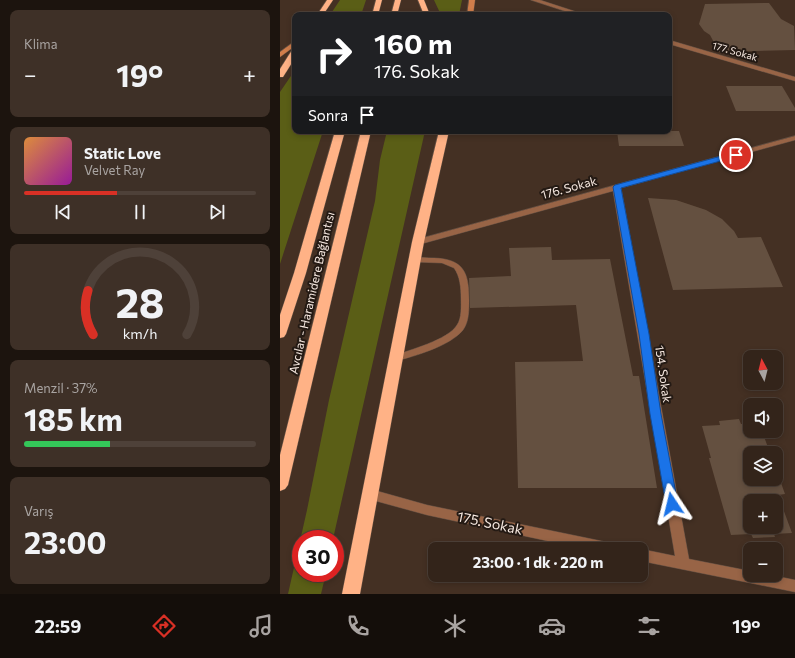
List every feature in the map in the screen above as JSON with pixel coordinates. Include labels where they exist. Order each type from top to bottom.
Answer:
[{"type":"highway","points":[[322,12],[330,0]]},
{"type":"highway","points":[[375,12],[379,0]]},
{"type":"highway","points":[[395,12],[398,0]]},
{"type":"highway","points":[[421,0],[426,12]]},
{"type":"highway","points":[[280,75],[292,57]]},
{"type":"highway","name":"Avcılar - Haramidere Bağlantısı","points":[[280,334],[300,273],[339,134]]},
{"type":"highway","name":"Avcılar - Haramidere Bağlantısı","points":[[280,486],[365,134]]},
{"type":"highway","points":[[351,594],[418,242],[443,134]]},
{"type":"main road","points":[[470,12],[472,0]]},
{"type":"main road","points":[[280,55],[292,45]]},
{"type":"street","points":[[534,0],[573,12]]},
{"type":"street","name":"177. Sokak","points":[[672,43],[795,79]]},
{"type":"street","name":"176. Sokak","points":[[418,242],[795,138]]},
{"type":"street","name":"154. Sokak","points":[[617,187],[644,334],[655,414],[682,564]]},
{"type":"street","name":"175. Sokak","points":[[370,494],[427,510],[578,542]]},
{"type":"street","points":[[648,557],[795,586]]},
{"type":"lane","points":[[396,358],[444,340],[460,328],[465,319],[463,274],[458,267],[449,262],[415,260]]},
{"type":"shaded area","points":[[340,0],[366,0],[362,12],[332,12]]},
{"type":"shaded area","points":[[434,0],[462,0],[460,12],[440,12]]},
{"type":"shaded area","points":[[292,74],[292,134],[322,134],[280,264],[280,92]]},
{"type":"shaded area","points":[[386,134],[424,134],[335,530],[302,530],[329,400],[375,201],[380,160]]},
{"type":"shaded area","points":[[292,576],[292,582],[324,582],[321,594],[288,594]]},
{"type":"building","points":[[769,3],[781,19],[794,26],[795,50],[719,52],[710,35],[704,31],[699,24],[705,4]]},
{"type":"building","points":[[726,86],[782,86],[795,108],[795,111],[736,111]]},
{"type":"building","points":[[672,131],[679,131],[684,146],[619,146],[617,134],[672,134]]},
{"type":"building","points":[[648,198],[676,200],[706,210],[722,219],[734,231],[738,238],[761,237],[783,287],[673,290]]},
{"type":"building","points":[[551,247],[552,260],[610,259],[633,376],[639,376],[657,488],[518,488],[515,362],[583,361],[576,305],[470,308],[469,278],[511,276],[509,248]]},
{"type":"building","points":[[739,419],[741,424],[743,424],[743,438],[765,438],[767,446],[743,446],[743,486],[782,486],[785,494],[743,494],[743,534],[751,534],[731,535],[709,458],[711,458],[702,426],[720,425],[719,421]]},
{"type":"building","points":[[783,509],[792,533],[783,534]]},
{"type":"building","points":[[751,534],[774,534],[775,537],[753,538]]},
{"type":"route","points":[[672,504],[655,414],[644,334],[617,187],[736,155]]}]
